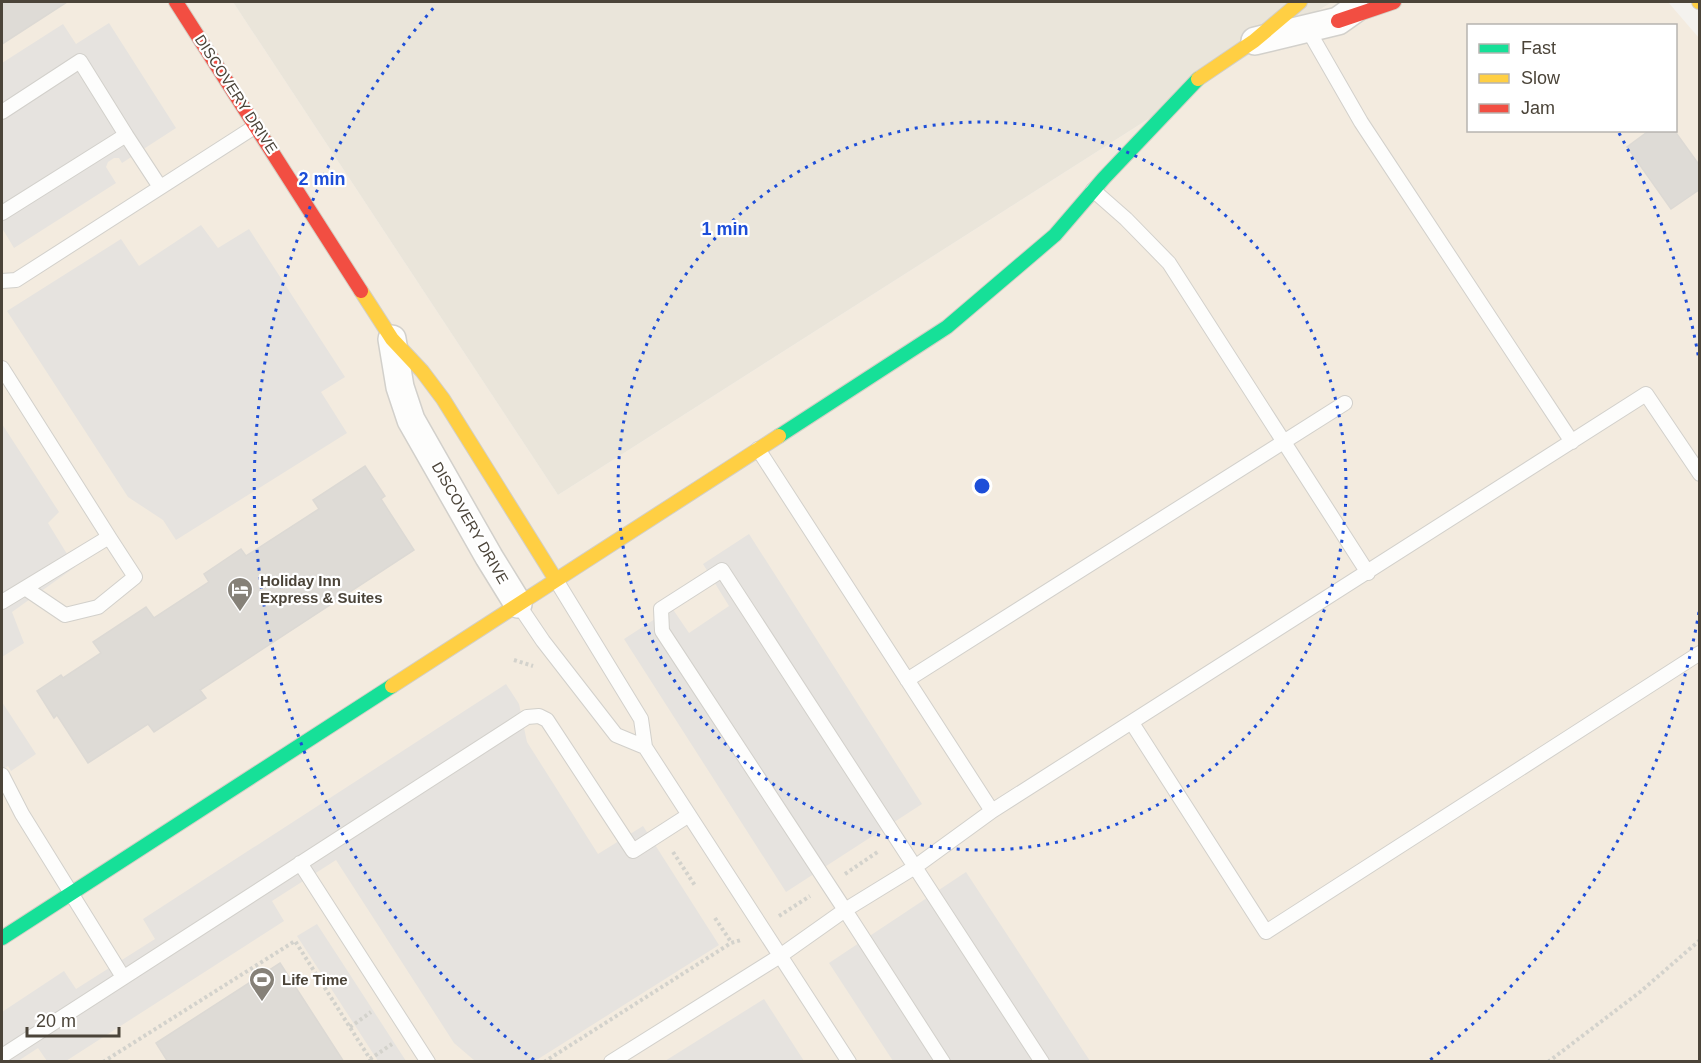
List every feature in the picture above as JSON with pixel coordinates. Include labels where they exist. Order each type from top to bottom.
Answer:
[{"type":"street","name":"DISCOVERY DRIVE","points":[[176,2],[392,339],[422,370],[443,399],[556,579]]},
{"type":"street","points":[[2,938],[947,327],[1055,235],[1093,190],[1202,75],[1254,41],[1300,2]]},
{"type":"street","points":[[1338,21],[1367,2]]},
{"type":"street","points":[[1254,41],[1338,21],[1394,2]]},
{"type":"street","name":"DISCOVERY DRIVE","points":[[392,339],[400,387],[411,420],[518,604]]},
{"type":"lane","points":[[1307,28],[1361,122],[1572,442]]},
{"type":"lane","points":[[2,112],[80,61],[160,188]]},
{"type":"lane","points":[[2,281],[16,280],[256,126]]},
{"type":"lane","points":[[2,213],[126,135]]},
{"type":"lane","points":[[1093,190],[1126,219],[1169,263],[1368,573]]},
{"type":"lane","points":[[2,368],[135,577],[98,607],[65,615],[25,588]]},
{"type":"lane","points":[[611,1062],[780,956],[845,910],[915,867],[992,812],[1646,394],[1700,474]]},
{"type":"lane","points":[[907,680],[1345,403]]},
{"type":"lane","points":[[758,448],[992,812]]},
{"type":"lane","points":[[2,602],[109,537]]},
{"type":"lane","points":[[943,1062],[662,631],[661,609],[722,570],[1042,1062]]},
{"type":"lane","points":[[556,579],[641,719],[645,747],[849,1062]]},
{"type":"lane","points":[[518,604],[543,641],[616,735],[645,747]]},
{"type":"lane","points":[[1132,723],[1266,932],[1700,653]]},
{"type":"lane","points":[[2,1056],[526,717],[539,716],[547,720],[633,851],[689,815]]},
{"type":"lane","points":[[2,775],[22,814],[123,977]]},
{"type":"lane","points":[[300,863],[428,1062]]},
{"type":"path","points":[[672,849],[696,887]]},
{"type":"path","points":[[842,875],[882,849]]},
{"type":"path","points":[[778,916],[813,894]]},
{"type":"path","points":[[715,918],[731,942]]},
{"type":"path","points":[[544,1062],[731,942],[741,940]]},
{"type":"path","points":[[1548,1062],[1640,992],[1700,940]]},
{"type":"path","points":[[103,1062],[295,941],[372,1062]]},
{"type":"shaded area","points":[[2,2],[233,2],[558,495],[1332,2],[1668,2],[1699,38],[1699,1061],[2,1062]]},
{"type":"shaded area","points":[[233,2],[1332,2],[558,495]]},
{"type":"shaded area","points":[[109,23],[176,128],[122,163],[119,158],[108,162],[106,167],[116,183],[14,248],[2,228],[2,63],[63,24],[76,44]]},
{"type":"shaded area","points":[[201,225],[218,248],[249,229],[345,377],[321,392],[347,433],[176,540],[163,520],[128,497],[7,311],[121,239],[139,266]]},
{"type":"shaded area","points":[[2,424],[59,512],[48,523],[75,567],[12,612],[24,643],[2,657]]},
{"type":"shaded area","points":[[749,534],[922,804],[786,892],[624,639],[672,608],[689,633],[729,606],[703,564]]},
{"type":"shaded area","points":[[506,684],[519,704],[527,742],[598,854],[643,826],[719,945],[535,1061],[475,1061],[454,1043],[336,860],[272,901],[284,921],[66,1061],[47,1061],[38,1048],[18,1061],[2,1062],[2,1012],[64,971],[76,989],[155,939],[143,919]]},
{"type":"shaded area","points":[[2,702],[36,754],[11,771],[8,766],[2,770]]},
{"type":"shaded area","points":[[966,872],[1090,1061],[893,1061],[829,963]]},
{"type":"shaded area","points":[[317,924],[406,1061],[378,1061],[297,936]]},
{"type":"shaded area","points":[[764,999],[804,1061],[665,1061]]},
{"type":"building","points":[[2,2],[67,2],[2,44]]},
{"type":"building","points":[[1647,132],[1675,132],[1700,166],[1700,189],[1671,209],[1627,147]]},
{"type":"building","name":"Holiday Inn Express & Suites","points":[[365,466],[385,496],[381,499],[414,550],[200,690],[206,698],[154,732],[148,724],[88,763],[57,715],[54,718],[37,691],[61,675],[63,678],[101,653],[93,642],[146,607],[154,618],[209,582],[204,574],[241,549],[246,556],[319,509],[313,500]]},
{"type":"building","name":"Life Time","points":[[280,963],[344,1062],[168,1062],[156,1043]]},
{"type":"traffic: fast","points":[[779,436],[947,327],[1055,235],[1104,178],[1198,79]]},
{"type":"traffic: fast","points":[[2,938],[392,686]]},
{"type":"traffic: slow","points":[[1198,79],[1254,41],[1300,2]]},
{"type":"traffic: slow","points":[[361,291],[392,339],[422,371],[443,399],[556,580]]},
{"type":"traffic: slow","points":[[392,686],[779,436]]},
{"type":"traffic: jam","points":[[176,2],[361,291]]},
{"type":"traffic: jam","points":[[1338,21],[1394,2]]},
{"type":"place","name":"Holiday Inn Express & Suites","points":[[240,613]]},
{"type":"place","name":"Life Time","points":[[262,1003]]}]
